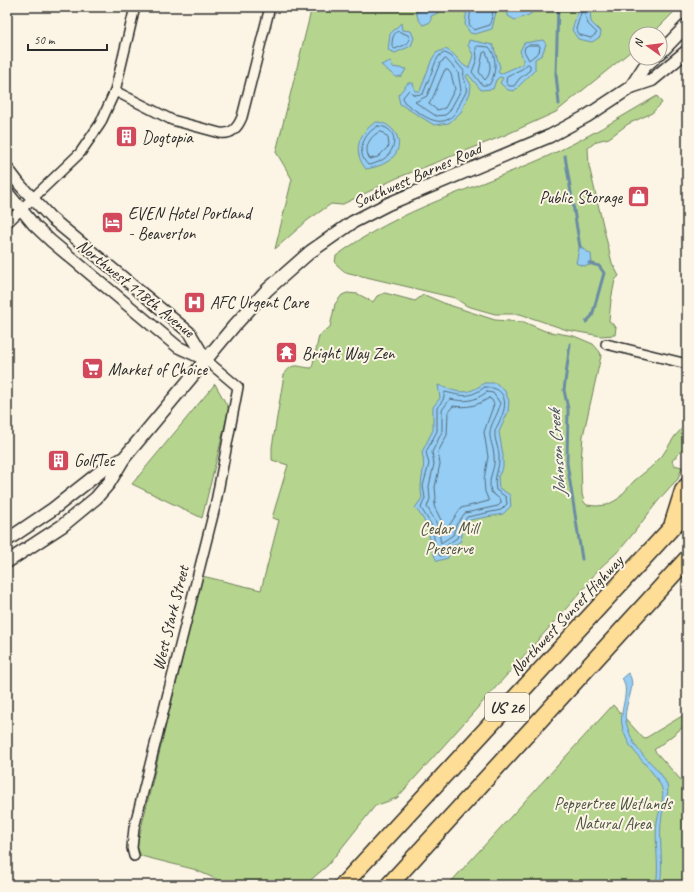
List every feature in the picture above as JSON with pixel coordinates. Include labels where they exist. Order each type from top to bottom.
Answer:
[{"type":"highway","points":[[671,529],[683,490],[687,486]]},
{"type":"highway","name":"Northwest Sunset Highway","points":[[343,885],[687,511]]},
{"type":"highway","name":"US 26","points":[[389,885],[687,559]]},
{"type":"main road","points":[[668,45],[687,25]]},
{"type":"main road","name":"Southwest Barnes Road","points":[[124,458],[234,326],[267,290],[304,257],[338,232],[388,204],[550,136],[587,116],[630,87],[652,80],[687,51]]},
{"type":"main road","name":"Southwest Barnes Road","points":[[630,87],[645,66]]},
{"type":"main road","points":[[7,540],[53,509],[104,470],[124,458]]},
{"type":"main road","points":[[7,562],[62,526],[96,498],[109,483],[124,458]]},
{"type":"street","points":[[7,224],[66,168],[88,142],[104,118],[115,91],[135,7]]},
{"type":"street","points":[[115,91],[180,123],[225,134],[233,131],[242,117],[270,7]]},
{"type":"street","name":"Northwest 118th Avenue","points":[[7,168],[32,199],[65,230],[190,333],[206,360]]},
{"type":"street","name":"Northwest 118th Avenue","points":[[7,192],[21,210],[51,241],[178,347],[206,360]]},
{"type":"street","points":[[606,344],[687,364]]},
{"type":"street","name":"West Stark Street","points":[[134,856],[132,848],[134,828],[215,507],[238,387],[206,360]]},
{"type":"green space","points":[[312,7],[679,7],[660,26],[628,26],[628,54],[556,112],[503,136],[397,178],[341,205],[331,204],[308,220],[275,249],[292,179],[276,152]]},
{"type":"green space","points":[[657,96],[662,103],[652,113],[628,124],[609,138],[597,141],[588,148],[589,166],[612,263],[619,276],[615,280],[609,321],[616,327],[615,335],[601,336],[567,330],[520,314],[495,314],[467,306],[455,298],[345,272],[335,263],[336,256],[386,225],[438,200],[546,157],[589,135]]},
{"type":"green space","name":"Cedar Mill Preserve","points":[[347,293],[358,294],[373,302],[377,296],[385,293],[415,301],[423,295],[495,320],[524,322],[545,331],[574,336],[593,344],[600,352],[601,356],[583,436],[581,461],[582,494],[584,502],[587,505],[607,505],[618,499],[634,481],[662,456],[675,436],[687,423],[687,444],[672,461],[674,465],[682,467],[678,479],[663,495],[619,551],[595,573],[588,584],[397,798],[375,806],[328,865],[305,885],[230,885],[193,869],[141,856],[136,844],[140,833],[202,576],[261,590],[279,520],[272,518],[288,465],[272,460],[272,447],[284,375],[287,370],[293,366],[312,368],[319,336],[330,327],[335,304],[342,295]]},
{"type":"green space","points":[[215,384],[229,409],[202,518],[132,484]]},
{"type":"green space","name":"Peppertree Wetlands Natural Area","points":[[613,705],[644,739],[687,713],[687,724],[654,750],[680,779],[687,781],[687,885],[448,885]]},
{"type":"water","points":[[434,7],[438,10],[438,13],[431,16],[431,22],[423,25],[416,13],[416,8]]},
{"type":"water","points":[[467,7],[497,7],[492,29],[475,34],[470,33],[465,25]]},
{"type":"water","points":[[507,7],[540,7],[529,15],[515,20],[508,16]]},
{"type":"water","points":[[582,7],[590,10],[591,22],[601,32],[600,37],[592,42],[578,39],[572,30],[578,10]]},
{"type":"water","points":[[401,23],[402,30],[411,31],[414,38],[411,46],[395,53],[388,50],[390,34]]},
{"type":"water","points":[[469,40],[493,45],[500,67],[498,72],[500,74],[523,64],[520,51],[524,43],[543,40],[546,44],[542,55],[535,59],[535,70],[514,91],[508,90],[500,83],[503,78],[500,77],[496,80],[493,89],[481,90],[468,74],[466,76],[471,85],[470,93],[461,112],[449,123],[434,125],[400,104],[398,95],[408,83],[413,83],[415,91],[420,91],[432,59],[436,53],[445,49],[453,53],[463,65],[469,68],[473,55],[468,45]]},
{"type":"water","points":[[391,61],[392,67],[406,69],[402,76],[396,77],[381,65]]},
{"type":"water","points":[[376,122],[387,125],[396,133],[398,139],[397,150],[394,156],[385,163],[366,169],[359,156],[359,143],[365,132]]},
{"type":"water","points":[[580,244],[583,249],[591,254],[592,264],[588,266],[576,263]]},
{"type":"water","points":[[484,383],[496,383],[505,391],[509,401],[508,412],[499,432],[503,455],[503,467],[498,477],[499,488],[510,495],[511,506],[503,514],[470,520],[463,530],[461,541],[451,547],[448,558],[437,561],[425,522],[415,508],[422,498],[421,485],[424,465],[422,452],[433,430],[433,407],[440,398],[438,385],[451,390],[467,392]]},
{"type":"water","points":[[628,673],[632,684],[625,716],[629,731],[635,745],[661,774],[668,789],[661,824],[660,885],[656,885],[656,829],[663,795],[661,786],[656,778],[629,743],[622,725],[625,689],[622,678]]},
{"type":"waterway","name":"Johnson Creek","points":[[558,7],[556,74],[559,104]]},
{"type":"waterway","name":"Johnson Creek","points":[[565,156],[580,247]]},
{"type":"waterway","name":"Johnson Creek","points":[[586,322],[592,316],[604,273],[599,266],[589,263]]},
{"type":"waterway","name":"Johnson Creek","points":[[570,344],[564,390],[568,409],[567,463],[582,559]]},
{"type":"place","name":"Dogtopia","points":[[126,137]]},
{"type":"place","name":"Public Storage","points":[[638,197]]},
{"type":"place","name":"EVEN Hotel Portland - Beaverton","points":[[112,223]]},
{"type":"place","name":"AFC Urgent Care","points":[[194,302]]},
{"type":"place","name":"Bright Way Zen","points":[[287,353]]},
{"type":"place","name":"Market of Choice","points":[[93,369]]},
{"type":"place","name":"GolfTec","points":[[59,460]]}]
